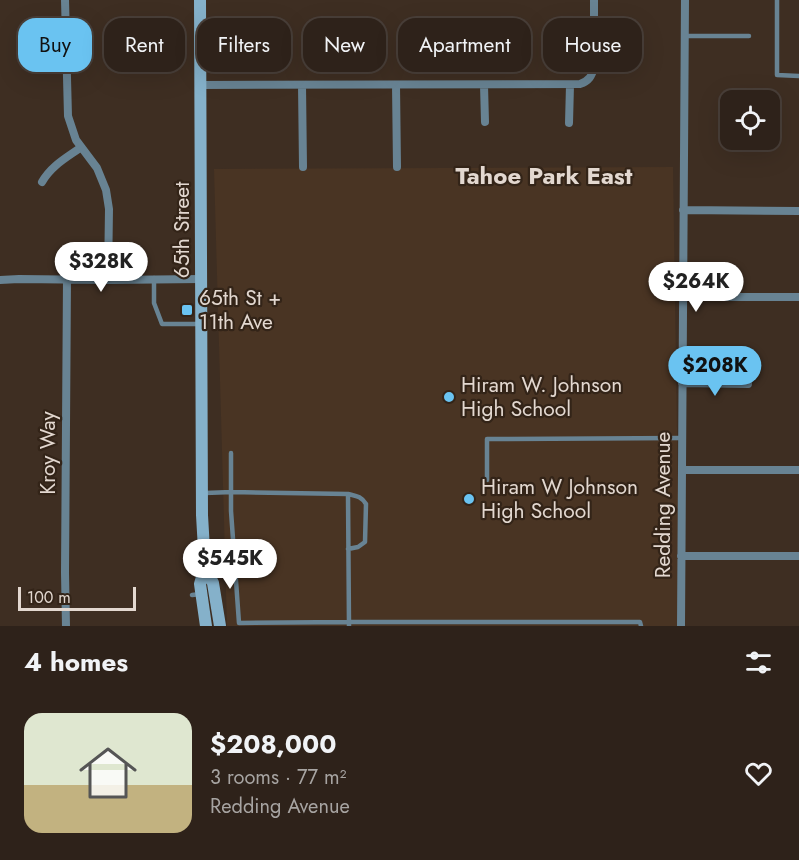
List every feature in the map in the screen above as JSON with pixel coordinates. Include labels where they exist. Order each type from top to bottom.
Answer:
[{"type":"main road","name":"65th Street","points":[[200,0],[204,567],[197,594],[206,626]]},
{"type":"main road","name":"65th Street","points":[[204,567],[213,583],[220,626]]},
{"type":"street","points":[[65,0],[68,116],[80,148],[97,168],[106,190],[109,209],[108,280]]},
{"type":"street","points":[[201,85],[570,85],[585,83],[593,74],[594,0]]},
{"type":"street","name":"Redding Avenue","points":[[681,626],[685,0]]},
{"type":"street","points":[[302,85],[303,167]]},
{"type":"street","points":[[396,85],[397,167]]},
{"type":"street","points":[[484,85],[485,122]]},
{"type":"street","points":[[569,123],[570,85]]},
{"type":"street","points":[[42,182],[50,170],[80,148]]},
{"type":"street","points":[[683,210],[799,210]]},
{"type":"street","name":"Kroy Way","points":[[66,626],[67,279]]},
{"type":"street","points":[[0,280],[201,279]]},
{"type":"street","points":[[683,297],[799,297]]},
{"type":"street","points":[[682,383],[748,384]]},
{"type":"street","points":[[682,470],[799,470]]},
{"type":"street","points":[[681,556],[799,556]]},
{"type":"lane","points":[[777,0],[777,75],[799,76]]},
{"type":"lane","points":[[685,36],[749,36]]},
{"type":"lane","points":[[153,278],[153,303],[162,324],[202,324]]},
{"type":"lane","points":[[487,480],[487,439],[682,438]]},
{"type":"lane","points":[[231,453],[231,511],[239,623],[640,622],[641,626]]},
{"type":"lane","points":[[204,493],[348,494],[358,496],[366,504],[365,542],[358,547],[348,549]]},
{"type":"lane","points":[[348,494],[349,624]]},
{"type":"shaded area","name":"Hiram W. Johnson High School","points":[[673,167],[680,626],[227,626],[214,169]]},
{"type":"place","name":"65th St + 11th Ave","points":[[187,310]]},
{"type":"place","name":"Hiram W. Johnson High School","points":[[449,397]]},
{"type":"place","name":"Hiram W Johnson High School","points":[[469,499]]},
{"type":"district","name":"Tahoe Park East","points":[[544,175]]}]
